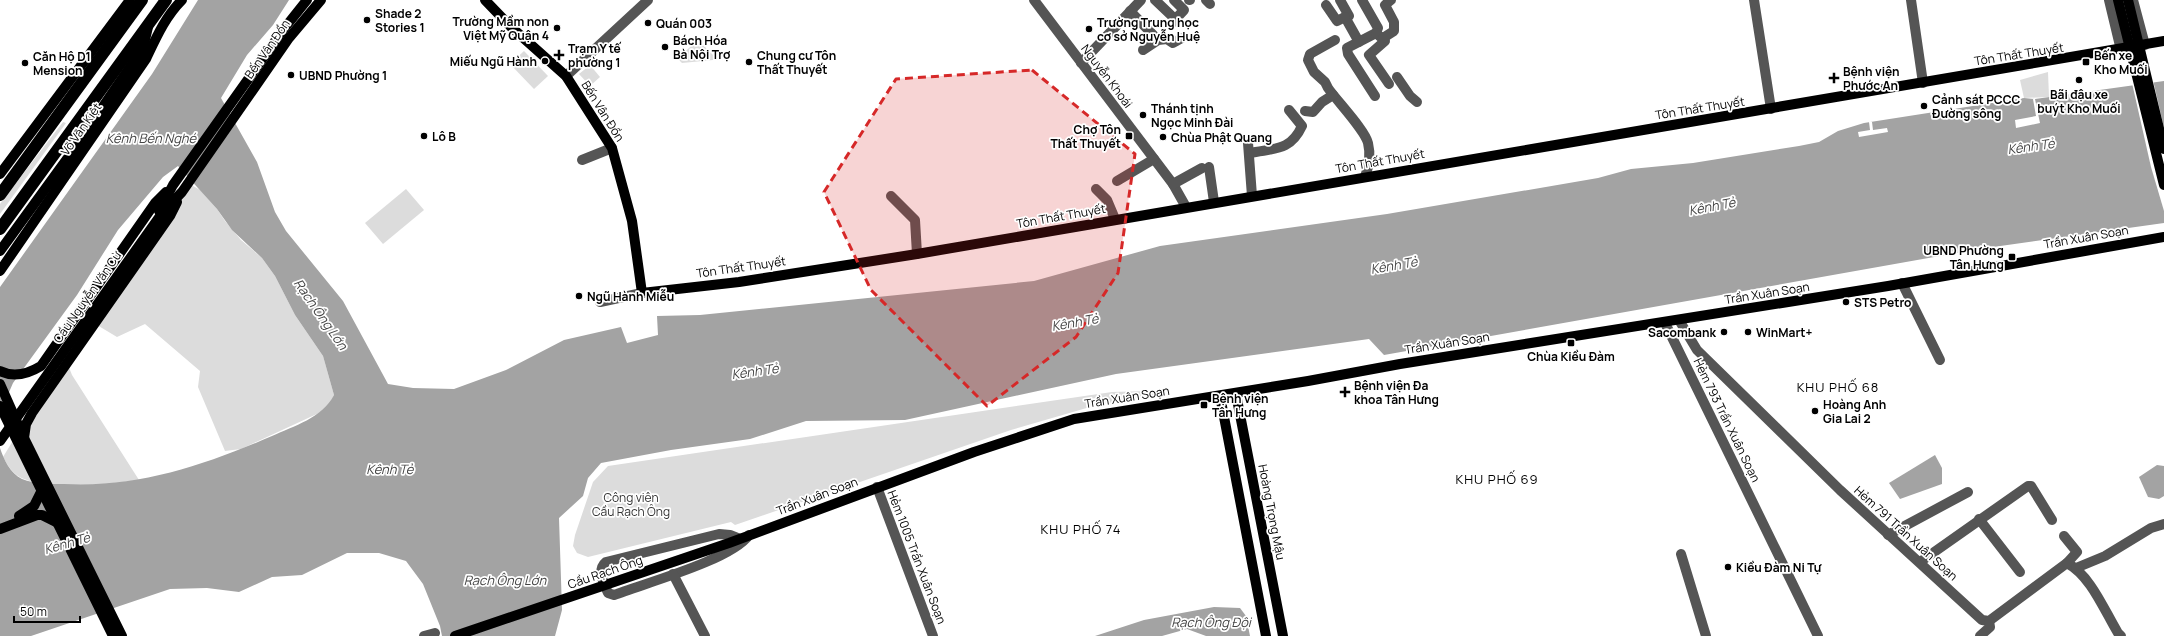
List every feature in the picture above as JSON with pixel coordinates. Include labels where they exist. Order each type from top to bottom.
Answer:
[{"type":"highway","points":[[0,195],[142,0]]},
{"type":"highway","name":"Võ Văn Kiệt","points":[[0,229],[166,0]]},
{"type":"main road","points":[[0,174],[130,0]]},
{"type":"main road","name":"Võ Văn Kiệt","points":[[0,271],[146,59],[163,26],[174,8],[182,0]]},
{"type":"main road","name":"Bến Vân Đồn","points":[[182,192],[251,95],[307,0]]},
{"type":"main road","name":"Bến Vân Đồn","points":[[173,185],[242,89],[286,34],[321,0]]},
{"type":"main road","name":"Bến Vân Đồn","points":[[485,0],[510,26],[566,76],[612,148],[632,221],[642,293]]},
{"type":"main road","points":[[2118,0],[2164,185]]},
{"type":"main road","points":[[2128,0],[2164,149]]},
{"type":"main road","points":[[143,48],[149,25]]},
{"type":"main road","points":[[0,251],[143,48],[163,26]]},
{"type":"main road","name":"Tôn Thất Thuyết","points":[[642,293],[715,285],[917,254],[1214,202],[1924,84],[2164,42]]},
{"type":"main road","points":[[0,371],[11,375],[25,374],[41,366],[155,203],[173,185]]},
{"type":"main road","name":"Cầu Nguyễn Văn Cừ","points":[[2,434],[160,209],[173,185]]},
{"type":"main road","points":[[24,438],[26,424],[32,413],[170,216],[182,192]]},
{"type":"main road","name":"Cầu Nguyễn Văn Cừ","points":[[2,434],[163,212],[182,192]]},
{"type":"main road","name":"Trần Xuân Soạn","points":[[744,537],[1016,436],[1074,419],[1236,394],[1400,364],[1665,323],[2164,237]]},
{"type":"main road","points":[[0,384],[24,438],[122,636]]},
{"type":"main road","name":"Hoàng Trọng Mậu","points":[[1236,394],[1283,636]]},
{"type":"main road","points":[[1220,396],[1266,636]]},
{"type":"main road","points":[[0,406],[113,636]]},
{"type":"main road","points":[[0,524],[30,510],[37,501],[41,492]]},
{"type":"main road","points":[[0,529],[36,515],[42,515],[56,522]]},
{"type":"main road","name":"Cầu Rạch Ông","points":[[455,636],[744,537]]},
{"type":"main road","points":[[1254,574],[1270,571]]},
{"type":"street","points":[[566,76],[648,0]]},
{"type":"street","name":"Nguyễn Khoái","points":[[1034,0],[1173,184],[1186,207]]},
{"type":"street","points":[[1081,63],[1141,0]]},
{"type":"street","points":[[1155,0],[1172,22],[1184,10],[1174,0]]},
{"type":"street","points":[[1326,5],[1337,21],[1349,16],[1340,0]]},
{"type":"street","points":[[1362,0],[1378,28],[1379,35],[1385,40],[1370,55],[1389,84]]},
{"type":"street","points":[[1375,96],[1348,54],[1347,48],[1379,35],[1394,31],[1394,22],[1385,4],[1391,0]]},
{"type":"street","points":[[1754,0],[1771,109]]},
{"type":"street","points":[[1911,0],[1924,84]]},
{"type":"street","points":[[2109,0],[2121,50]]},
{"type":"street","points":[[2134,0],[2145,45]]},
{"type":"street","points":[[1130,11],[1158,40]]},
{"type":"street","points":[[1345,17],[1360,42]]},
{"type":"street","points":[[1143,50],[1158,40],[1167,39],[1173,43],[1182,38]]},
{"type":"street","points":[[1335,40],[1310,54],[1308,60],[1314,72],[1325,82],[1333,95],[1364,134],[1368,143],[1369,164],[1365,177]]},
{"type":"street","points":[[1397,77],[1410,96],[1417,102]]},
{"type":"street","points":[[1306,111],[1312,112],[1322,102],[1333,95]]},
{"type":"street","points":[[1252,196],[1249,148],[1276,150],[1295,139],[1302,126],[1289,110]]},
{"type":"street","points":[[582,160],[612,148]]},
{"type":"street","points":[[1117,181],[1154,159]]},
{"type":"street","points":[[1173,184],[1206,167],[1214,202]]},
{"type":"street","points":[[1096,189],[1107,200],[1115,219]]},
{"type":"street","points":[[891,196],[915,220],[917,254]]},
{"type":"street","points":[[1902,283],[1940,360]]},
{"type":"street","name":"Tôn Thất Thuyết","points":[[600,302],[642,293]]},
{"type":"street","name":"Hẻm 791 Trần Xuân Soạn","points":[[1680,320],[1697,350],[1888,535],[1920,562],[1982,620],[1989,621]]},
{"type":"street","name":"Hẻm 793 Trần Xuân Soạn","points":[[1665,323],[1764,529],[1818,636]]},
{"type":"street","points":[[1920,562],[1979,519],[2029,486],[2032,486],[2052,520]]},
{"type":"street","name":"Hẻm 1005 Trần Xuân Soạn","points":[[876,487],[933,636]]},
{"type":"street","points":[[1888,535],[1968,492]]},
{"type":"street","points":[[1979,519],[2020,572]]},
{"type":"street","points":[[1980,636],[1990,627],[1989,621],[2071,565],[2105,556],[2151,528],[2164,524]]},
{"type":"street","name":"Trần Xuân Soạn","points":[[719,534],[744,537],[741,544],[730,551],[673,574],[610,594],[608,593],[601,574],[601,569],[606,562],[719,534]]},
{"type":"street","points":[[2064,536],[2076,552],[2071,565]]},
{"type":"street","points":[[1681,554],[1706,636]]},
{"type":"street","points":[[2071,565],[2088,583],[2121,636]]},
{"type":"street","points":[[673,574],[705,636]]},
{"type":"street","points":[[424,636],[435,633]]},
{"type":"highlighted area","points":[[1032,70],[1135,154],[1118,273],[1076,337],[987,406],[871,290],[824,192],[896,79]]},
{"type":"green space","points":[[698,40],[714,56],[713,60],[682,63],[679,60],[680,56]]},
{"type":"green space","points":[[524,51],[548,76],[534,89],[510,64]]},
{"type":"green space","points":[[590,65],[600,77],[590,86],[579,74]]},
{"type":"green space","points":[[2048,72],[2049,97],[2024,98],[2020,80]]},
{"type":"green space","points":[[63,122],[66,123],[0,214],[0,204]]},
{"type":"green space","points":[[188,183],[200,190],[241,240],[262,258],[275,276],[295,315],[323,356],[334,395],[329,406],[319,413],[241,449],[225,451],[198,387],[200,371],[145,324],[117,337],[97,325]]},
{"type":"green space","points":[[406,189],[424,210],[383,244],[365,223]]},
{"type":"green space","points":[[66,360],[72,375],[139,480],[81,486],[50,485],[36,483],[20,478],[7,464],[3,457],[33,408]]},
{"type":"green space","name":"Công viên Cầu Rạch Ông","points":[[1156,391],[1158,394],[1090,407],[1011,430],[735,525],[731,522],[588,557],[577,553],[573,546],[575,535],[593,482],[608,466],[1112,392]]},
{"type":"water","name":"Kênh Tẻ","points":[[198,0],[289,0],[273,25],[247,55],[221,98],[257,162],[275,212],[286,231],[343,301],[388,384],[413,388],[454,389],[506,370],[564,340],[621,327],[627,343],[658,335],[657,316],[700,315],[1034,281],[1160,246],[1387,214],[1598,178],[1631,169],[1693,163],[1799,146],[1819,142],[1838,131],[1864,123],[2024,98],[2035,99],[2164,81],[2164,223],[1979,249],[1384,355],[1369,339],[1116,374],[905,420],[806,421],[750,439],[671,450],[601,463],[588,478],[583,496],[559,518],[562,610],[555,636],[442,636],[440,626],[423,584],[406,561],[379,553],[347,553],[302,575],[272,577],[239,592],[207,588],[170,589],[31,636],[0,636],[0,448],[11,470],[22,479],[32,482],[48,484],[91,484],[145,478],[196,465],[247,447],[289,429],[322,410],[334,395],[323,356],[295,315],[275,276],[262,258],[232,230],[217,209],[178,166],[163,177],[118,230],[77,295],[13,383],[0,413],[0,287],[152,74]]},
{"type":"water","points":[[1935,455],[1942,468],[1942,484],[1900,499],[1889,483]]},
{"type":"water","points":[[2157,465],[2164,466],[2164,496],[2159,499],[2148,497],[2139,477]]},
{"type":"water","name":"Rạch Ông Đội","points":[[1214,607],[1240,608],[1246,616],[1250,636],[1206,636],[1187,629],[1162,636],[1095,636],[1144,620]]},
{"type":"pier","points":[[2153,80],[2164,128],[2164,211],[2151,167],[2132,83]]},
{"type":"pier","points":[[2033,99],[2035,99],[2040,123],[2016,128],[2015,120],[2036,116]]},
{"type":"pier","points":[[1869,122],[1872,122],[1873,130],[1887,128],[1888,132],[1859,137],[1858,132],[1870,130]]},
{"type":"place","name":"Shade 2 Stories 1","points":[[367,20]]},
{"type":"place","name":"Quán 003","points":[[648,23]]},
{"type":"place","name":"Trường Mầm non Việt Mỹ Quận 4","points":[[557,28]]},
{"type":"place","name":"Trường Trung học cơ sở Nguyễn Huệ","points":[[1089,29]]},
{"type":"place","name":"Bách Hóa Bà Nội Trợ","points":[[665,47]]},
{"type":"place","name":"Trạm Y tế phường 1","points":[[559,55]]},
{"type":"place","name":"Miếu Ngũ Hành","points":[[545,61]]},
{"type":"place","name":"Chung cư Tôn Thất Thuyết","points":[[749,62]]},
{"type":"place","name":"Bến xe Kho Muối","points":[[2086,62]]},
{"type":"place","name":"Căn Hộ D1 Mension","points":[[25,63]]},
{"type":"place","name":"UBND Phường 1","points":[[291,75]]},
{"type":"place","name":"Bệnh viện Phước An","points":[[1834,78]]},
{"type":"place","name":"Bãi đậu xe buýt Kho Muối","points":[[2079,80]]},
{"type":"place","name":"Cảnh sát PCCC Đường sông","points":[[1924,106]]},
{"type":"place","name":"Thánh tịnh Ngọc Minh Đài","points":[[1143,115]]},
{"type":"place","name":"Lô B","points":[[424,136]]},
{"type":"place","name":"Chợ Tôn Thất Thuyết","points":[[1129,136]]},
{"type":"place","name":"Chùa Phật Quang","points":[[1163,137]]},
{"type":"place","name":"UBND Phường Tân Hưng","points":[[2012,257]]},
{"type":"place","name":"Ngũ Hành Miễu","points":[[579,296]]},
{"type":"place","name":"STS Petro","points":[[1846,302]]},
{"type":"place","name":"Sacombank","points":[[1724,332]]},
{"type":"place","name":"WinMart+","points":[[1748,332]]},
{"type":"place","name":"Chùa Kiều Đàm","points":[[1571,343]]},
{"type":"place","name":"Bệnh viện Đa khoa Tân Hưng","points":[[1345,392]]},
{"type":"place","name":"Bệnh viện Tân Hưng","points":[[1204,405]]},
{"type":"place","name":"Hoàng Anh Gia Lai 2","points":[[1815,411]]},
{"type":"place","name":"Kiều Đàm Ni Tự","points":[[1728,567]]},
{"type":"district","name":"KHU PHỐ 68","points":[[1838,387]]},
{"type":"district","name":"KHU PHỐ 69","points":[[1497,479]]},
{"type":"district","name":"KHU PHỐ 74","points":[[1081,529]]},
{"type":"water label","name":"Kênh Bến Nghé","points":[[151,138]]},
{"type":"water label","name":"Rạch Ông Lớn","points":[[321,314]]},
{"type":"water label","name":"Rạch Ông Lớn","points":[[505,580]]}]
